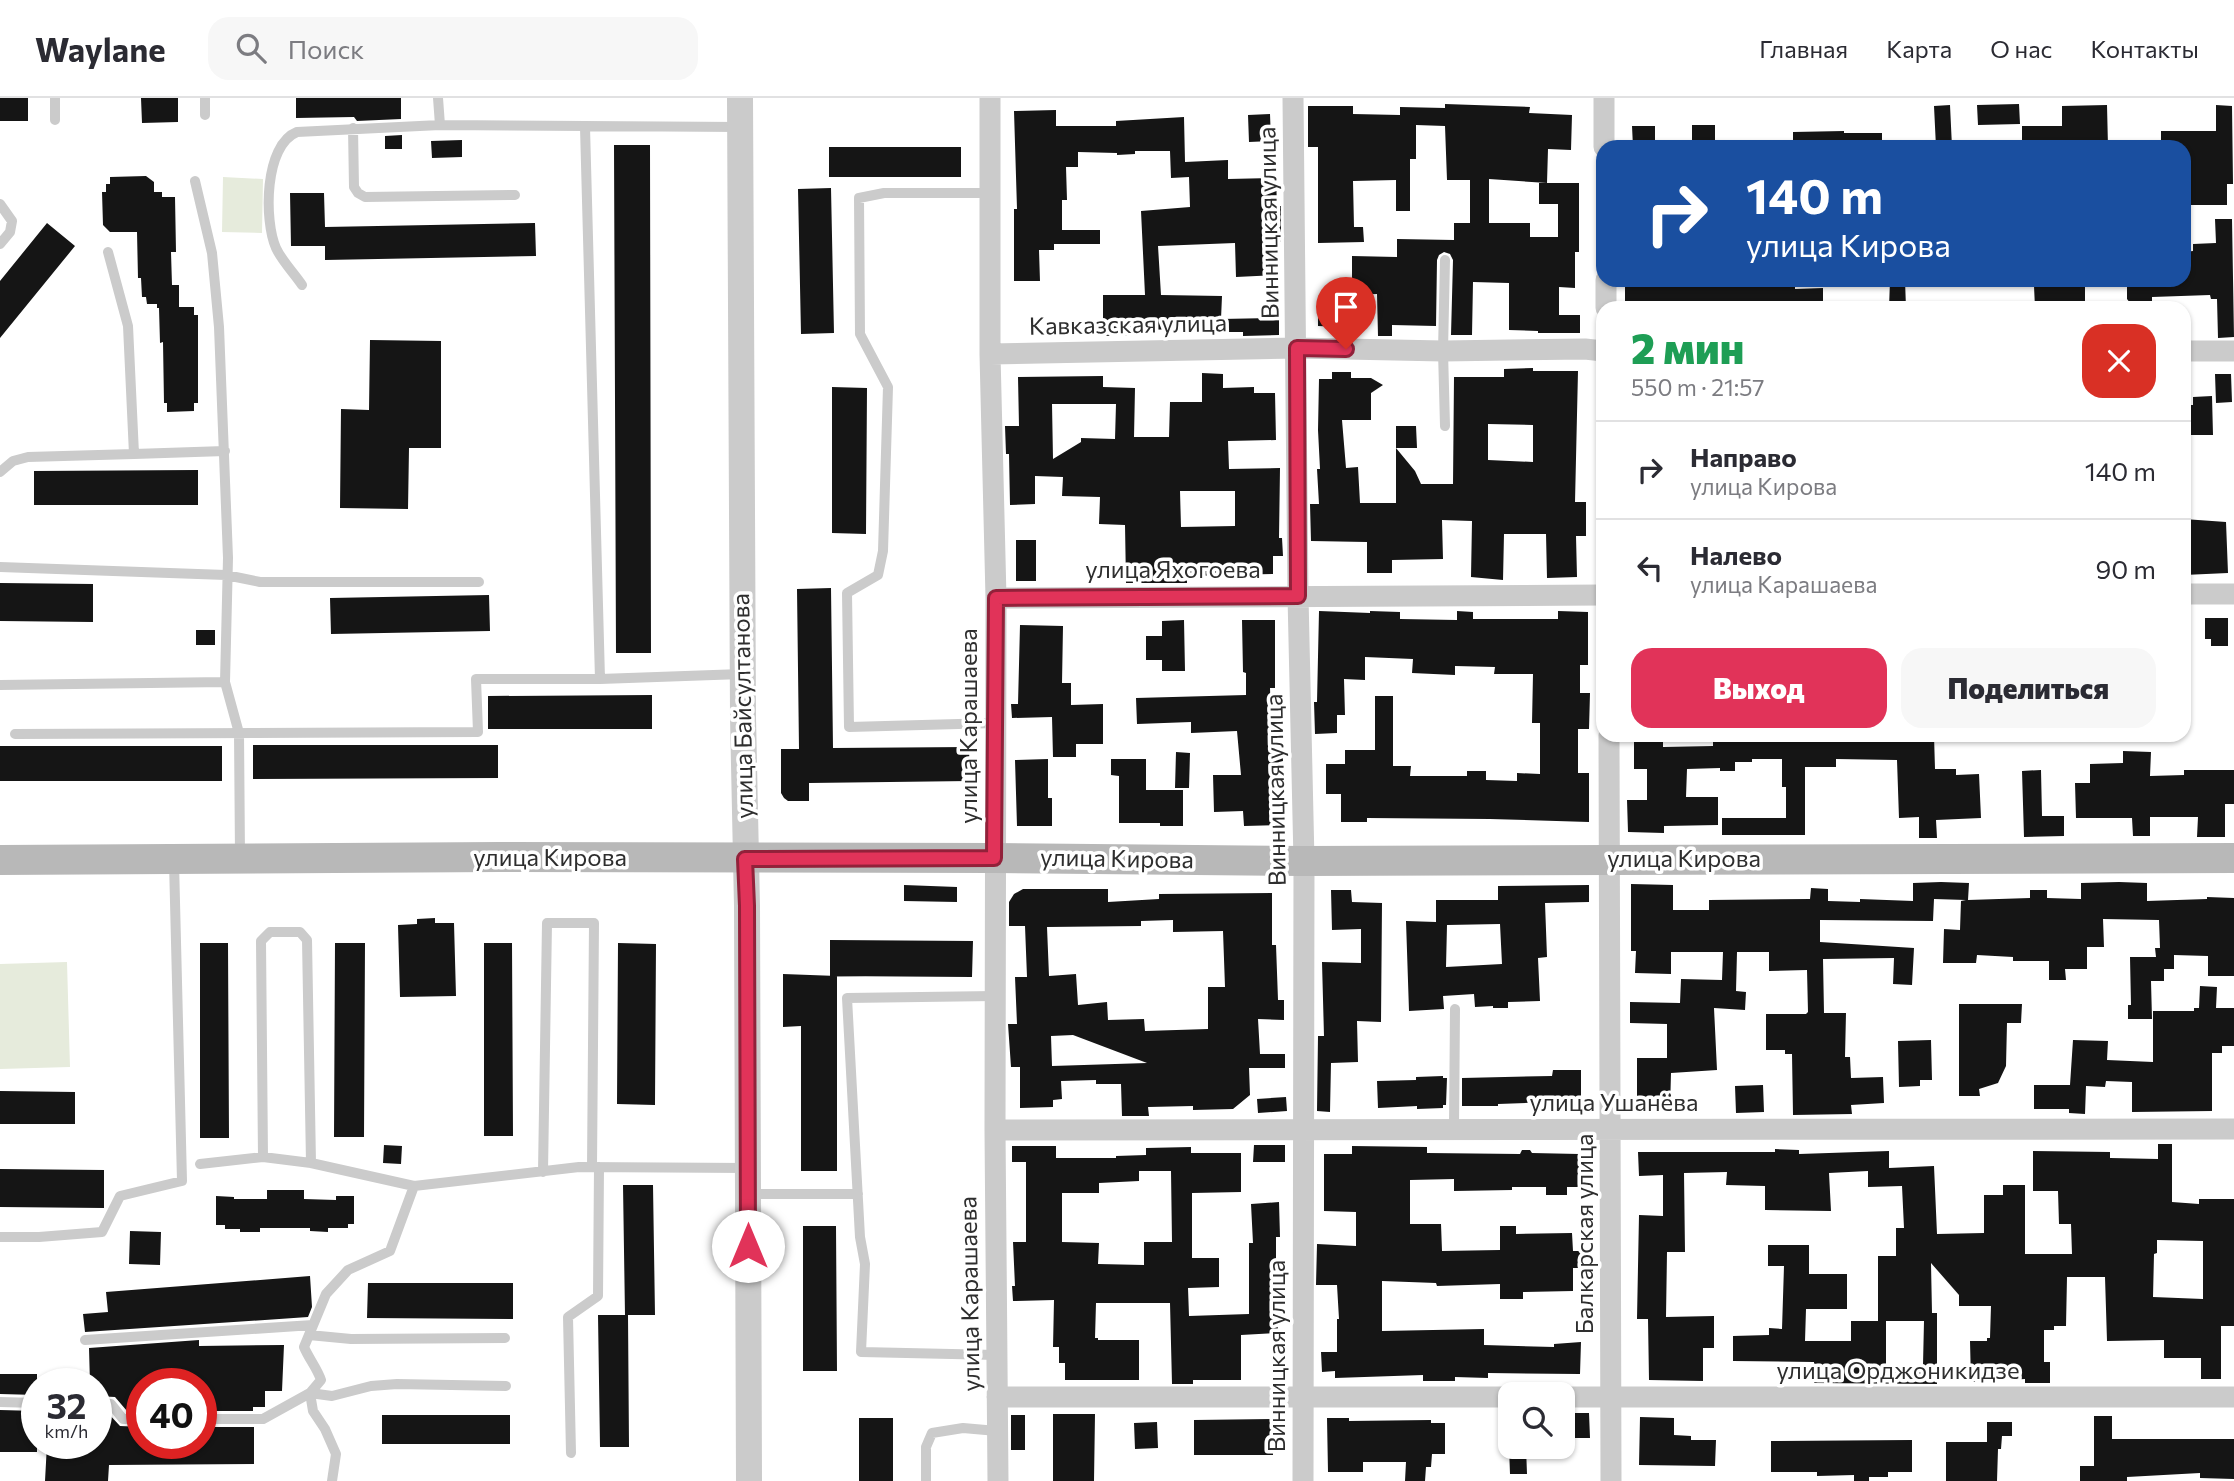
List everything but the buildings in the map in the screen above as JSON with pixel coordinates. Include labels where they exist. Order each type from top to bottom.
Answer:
[{"type":"main road","name":"улица Кирова","points":[[0,859],[499,857],[1304,861],[2234,858]]},
{"type":"street","name":"улица Байсултанова","points":[[740,98],[742,674],[747,906],[748,1481]]},
{"type":"street","name":"улица Карашаева","points":[[989,98],[990,354],[996,598],[994,858],[998,1481]]},
{"type":"street","name":"Винницкая улица","points":[[1293,98],[1298,596],[1304,861],[1303,1481]]},
{"type":"street","points":[[1604,98],[1604,140]]},
{"type":"street","name":"Кавказская улица","points":[[990,354],[1297,348],[1596,350]]},
{"type":"street","points":[[2191,351],[2234,351]]},
{"type":"street","points":[[2191,594],[2234,594]]},
{"type":"street","name":"улица Яхогоева","points":[[996,598],[1596,595]]},
{"type":"street","name":"Балкарская улица","points":[[1609,742],[1611,1481]]},
{"type":"street","name":"улица Ушанёва","points":[[995,1130],[2234,1129]]},
{"type":"street","name":"улица Орджоникидзе","points":[[1575,1397],[2234,1396]]},
{"type":"street","points":[[997,1397],[1498,1397]]},
{"type":"lane","points":[[55,98],[55,120]]},
{"type":"lane","points":[[205,98],[205,115]]},
{"type":"lane","points":[[439,98],[440,125]]},
{"type":"lane","points":[[302,285],[276,248],[271,226],[270,179],[274,156],[288,136],[297,132],[440,125],[740,127]]},
{"type":"lane","points":[[585,127],[600,679]]},
{"type":"lane","points":[[353,128],[354,187],[365,197],[515,195]]},
{"type":"lane","points":[[195,181],[212,253],[219,327],[228,558],[225,682],[239,733],[240,859]]},
{"type":"lane","points":[[989,193],[884,193],[859,198],[860,334],[888,387],[883,551],[878,575],[847,593],[849,727],[995,723]]},
{"type":"lane","points":[[0,204],[12,221],[10,232],[0,244]]},
{"type":"lane","points":[[108,252],[128,326],[134,454]]},
{"type":"lane","points":[[1444,260],[1445,426]]},
{"type":"lane","points":[[0,472],[13,461],[29,457],[225,451]]},
{"type":"lane","points":[[0,567],[226,575],[260,582],[479,582]]},
{"type":"lane","points":[[15,734],[478,732],[476,679],[600,679],[742,674]]},
{"type":"lane","points":[[0,685],[225,682]]},
{"type":"lane","points":[[0,1237],[102,1232],[120,1196],[181,1181],[174,859]]},
{"type":"lane","points":[[543,1172],[547,923],[594,923],[598,1296],[568,1317],[571,1453]]},
{"type":"lane","points":[[263,1157],[261,941],[270,932],[300,932],[307,940],[311,1163]]},
{"type":"lane","points":[[995,996],[847,998],[860,1237],[865,1264],[861,1352],[997,1355]]},
{"type":"lane","points":[[1454,1130],[1455,1009]]},
{"type":"lane","points":[[201,1164],[263,1157],[311,1163],[414,1186],[596,1167],[747,1168]]},
{"type":"lane","points":[[217,1419],[263,1419],[310,1394],[321,1380],[304,1347],[326,1294],[348,1270],[390,1251],[414,1186]]},
{"type":"lane","points":[[747,1194],[858,1194]]},
{"type":"lane","points":[[85,1340],[311,1330],[351,1339],[505,1338]]},
{"type":"lane","points":[[310,1394],[332,1396],[371,1386],[397,1384],[506,1386]]},
{"type":"lane","points":[[310,1394],[313,1411],[336,1454],[332,1481]]},
{"type":"lane","points":[[0,1402],[21,1403]]},
{"type":"lane","points":[[112,1405],[123,1419],[126,1419]]},
{"type":"lane","points":[[926,1481],[926,1447],[932,1433],[963,1428],[998,1431]]},
{"type":"shaded area","points":[[223,177],[263,179],[262,233],[222,232]]},
{"type":"shaded area","points":[[67,962],[70,1067],[0,1069],[0,964]]},
{"type":"route","points":[[748,1246],[745,859],[994,858],[996,598],[1298,596],[1297,348],[1346,349]]}]
